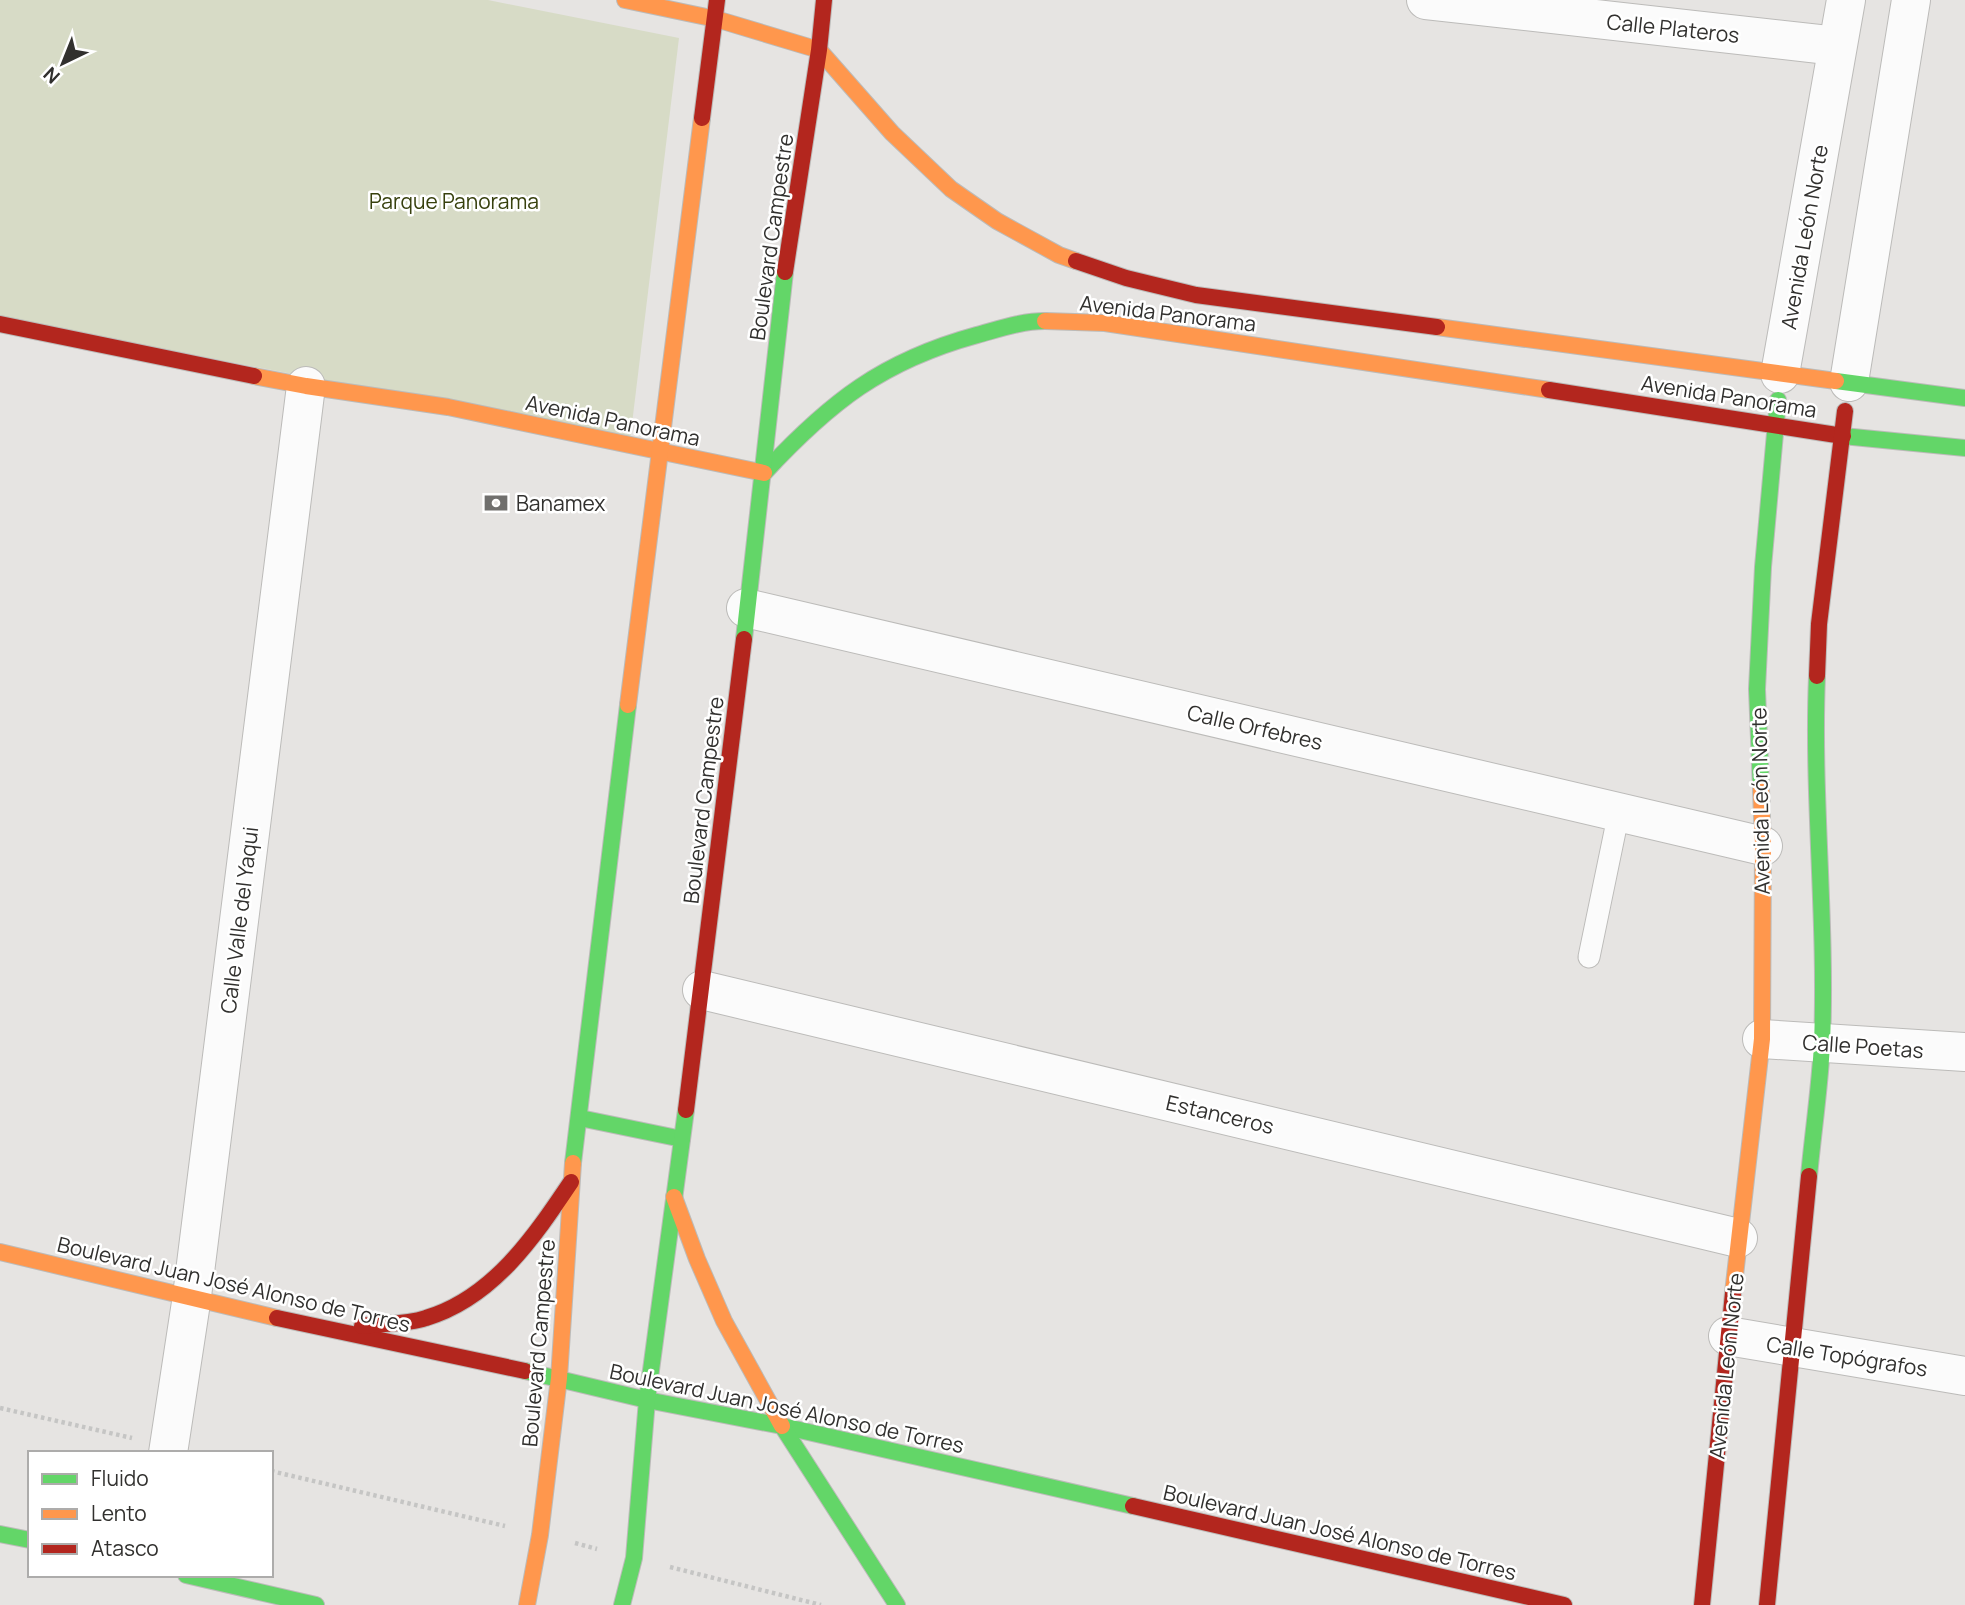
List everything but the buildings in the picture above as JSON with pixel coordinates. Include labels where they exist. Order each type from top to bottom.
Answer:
[{"type":"street","points":[[625,0],[716,19],[819,50]]},
{"type":"street","name":"Boulevard Campestre","points":[[527,1605],[540,1535],[559,1378],[571,1182],[659,450],[717,0]]},
{"type":"street","name":"Boulevard Campestre","points":[[622,1605],[634,1558],[647,1400],[702,990],[764,473],[788,246],[819,50],[824,0]]},
{"type":"street","name":"Calle Plateros","points":[[1426,0],[1837,46]]},
{"type":"street","name":"Avenida León Norte","points":[[1702,1605],[1738,1238],[1762,1039],[1763,846],[1757,689],[1763,568],[1780,374],[1846,0]]},
{"type":"street","points":[[1767,1605],[1822,1044],[1821,869],[1815,727],[1819,624],[1849,382],[1911,0]]},
{"type":"street","name":"Avenida Panorama","points":[[819,50],[892,133],[951,188],[997,221],[1059,255],[1126,278],[1196,295],[1965,398]]},
{"type":"street","name":"Avenida Panorama","points":[[0,324],[306,386],[448,407],[764,473],[832,403],[878,372],[948,342],[1034,321],[1105,323],[1842,436],[1965,448]]},
{"type":"street","name":"Calle Valle del Yaqui","points":[[168,1450],[192,1296],[306,386]]},
{"type":"street","name":"Calle Orfebres","points":[[746,608],[1763,846]]},
{"type":"street","name":"Estanceros","points":[[702,990],[1738,1238]]},
{"type":"street","name":"Calle Poetas","points":[[1762,1039],[1965,1052]]},
{"type":"street","points":[[580,1118],[682,1139]]},
{"type":"street","points":[[330,1330],[427,1318],[464,1301],[508,1268],[542,1226],[571,1182]]},
{"type":"street","points":[[674,1197],[724,1321],[782,1426],[897,1605]]},
{"type":"street","name":"Boulevard Juan José Alonso de Torres","points":[[0,1252],[330,1330],[559,1378],[647,1400],[782,1426],[1564,1605]]},
{"type":"street","name":"Calle Topógrafos","points":[[1728,1336],[1965,1376]]},
{"type":"street","points":[[0,1534],[28,1540]]},
{"type":"street","points":[[195,1577],[316,1605]]},
{"type":"lane","points":[[1588,957],[1619,812]]},
{"type":"path","points":[[0,1408],[168,1450]]},
{"type":"green space","name":"Parque Panorama","points":[[0,0],[488,0],[679,38],[630,440],[0,317]]},
{"type":"traffic: fast","points":[[744,639],[785,272]]},
{"type":"traffic: fast","points":[[764,473],[835,405],[885,371],[943,345],[1011,326],[1045,321]]},
{"type":"traffic: fast","points":[[1836,381],[1965,398]]},
{"type":"traffic: fast","points":[[1761,789],[1757,689],[1763,567],[1778,400]]},
{"type":"traffic: fast","points":[[1843,436],[1965,448]]},
{"type":"traffic: fast","points":[[1809,1176],[1821,1060],[1823,997],[1816,768],[1817,676]]},
{"type":"traffic: fast","points":[[573,1163],[628,705]]},
{"type":"traffic: fast","points":[[622,1605],[634,1558],[647,1400],[686,1110]]},
{"type":"traffic: fast","points":[[580,1118],[682,1139]]},
{"type":"traffic: fast","points":[[525,1371],[1133,1506]]},
{"type":"traffic: fast","points":[[782,1426],[897,1605]]},
{"type":"traffic: fast","points":[[0,1534],[28,1540]]},
{"type":"traffic: fast","points":[[195,1577],[316,1605]]},
{"type":"traffic: slow","points":[[625,0],[716,19],[819,50],[892,133],[951,189],[997,221],[1059,255],[1076,261]]},
{"type":"traffic: slow","points":[[628,705],[702,118]]},
{"type":"traffic: slow","points":[[1045,321],[1105,323],[1549,390]]},
{"type":"traffic: slow","points":[[1437,327],[1836,381]]},
{"type":"traffic: slow","points":[[254,376],[448,407],[764,473]]},
{"type":"traffic: slow","points":[[1733,1293],[1762,1039],[1761,789]]},
{"type":"traffic: slow","points":[[527,1605],[540,1535],[559,1378],[573,1163]]},
{"type":"traffic: slow","points":[[674,1197],[724,1321],[782,1426]]},
{"type":"traffic: slow","points":[[0,1252],[277,1318]]},
{"type":"traffic: jam","points":[[702,118],[717,0]]},
{"type":"traffic: jam","points":[[785,272],[819,50],[824,0]]},
{"type":"traffic: jam","points":[[1076,261],[1126,278],[1196,295],[1437,327]]},
{"type":"traffic: jam","points":[[0,324],[254,376]]},
{"type":"traffic: jam","points":[[1549,390],[1843,436]]},
{"type":"traffic: jam","points":[[1817,676],[1819,624],[1845,411]]},
{"type":"traffic: jam","points":[[686,1110],[744,639]]},
{"type":"traffic: jam","points":[[1767,1605],[1809,1176]]},
{"type":"traffic: jam","points":[[362,1326],[426,1318],[450,1309],[472,1296],[492,1281],[527,1244],[571,1182]]},
{"type":"traffic: jam","points":[[1702,1605],[1733,1293]]},
{"type":"traffic: jam","points":[[277,1318],[525,1371]]},
{"type":"traffic: jam","points":[[1133,1506],[1564,1605]]},
{"type":"place","name":"Banamex","points":[[496,503]]}]
